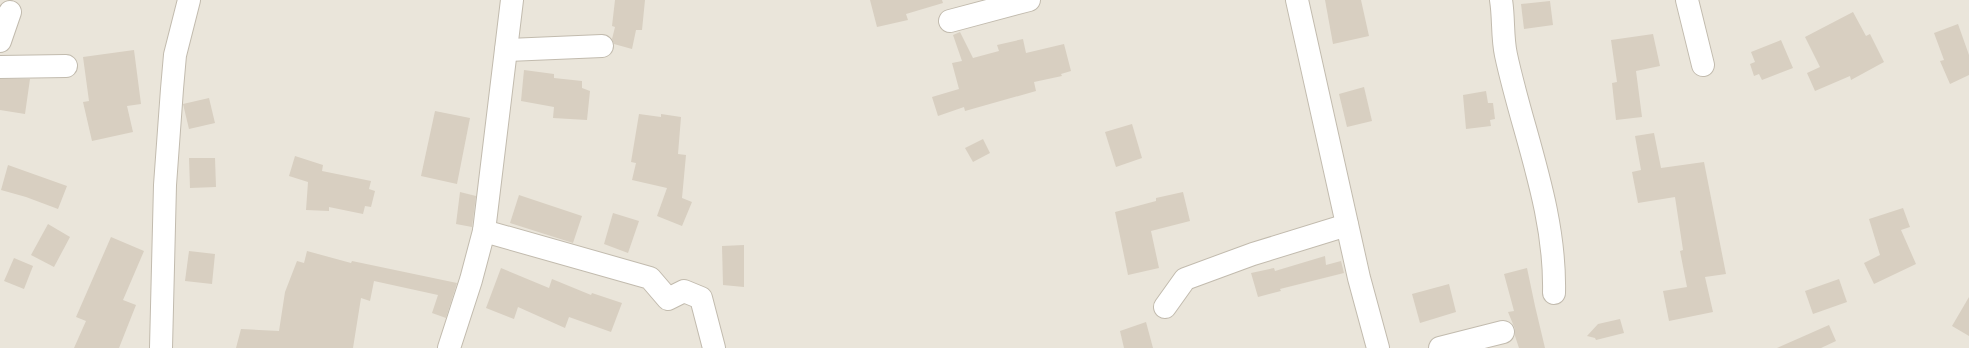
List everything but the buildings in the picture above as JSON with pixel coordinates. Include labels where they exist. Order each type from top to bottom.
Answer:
[{"type":"street","points":[[161,348],[165,185],[172,89],[175,55],[189,0]]},
{"type":"street","points":[[449,348],[471,280],[484,231],[512,0]]},
{"type":"street","points":[[1297,0],[1359,278],[1378,348]]},
{"type":"street","points":[[1500,0],[1505,53],[1550,225],[1555,270],[1554,293]]},
{"type":"street","points":[[1687,0],[1703,65]]},
{"type":"street","points":[[950,21],[1020,1]]},
{"type":"street","points":[[0,41],[10,12]]},
{"type":"street","points":[[506,50],[602,46]]},
{"type":"street","points":[[0,67],[66,66]]},
{"type":"street","points":[[1165,307],[1185,279],[1253,254],[1347,225]]},
{"type":"street","points":[[484,231],[650,278],[668,299],[684,291],[701,298],[714,348]]},
{"type":"street","points":[[1440,348],[1503,332]]},
{"type":"shaded area","points":[[0,0],[1969,0],[1969,348],[0,348]]}]
